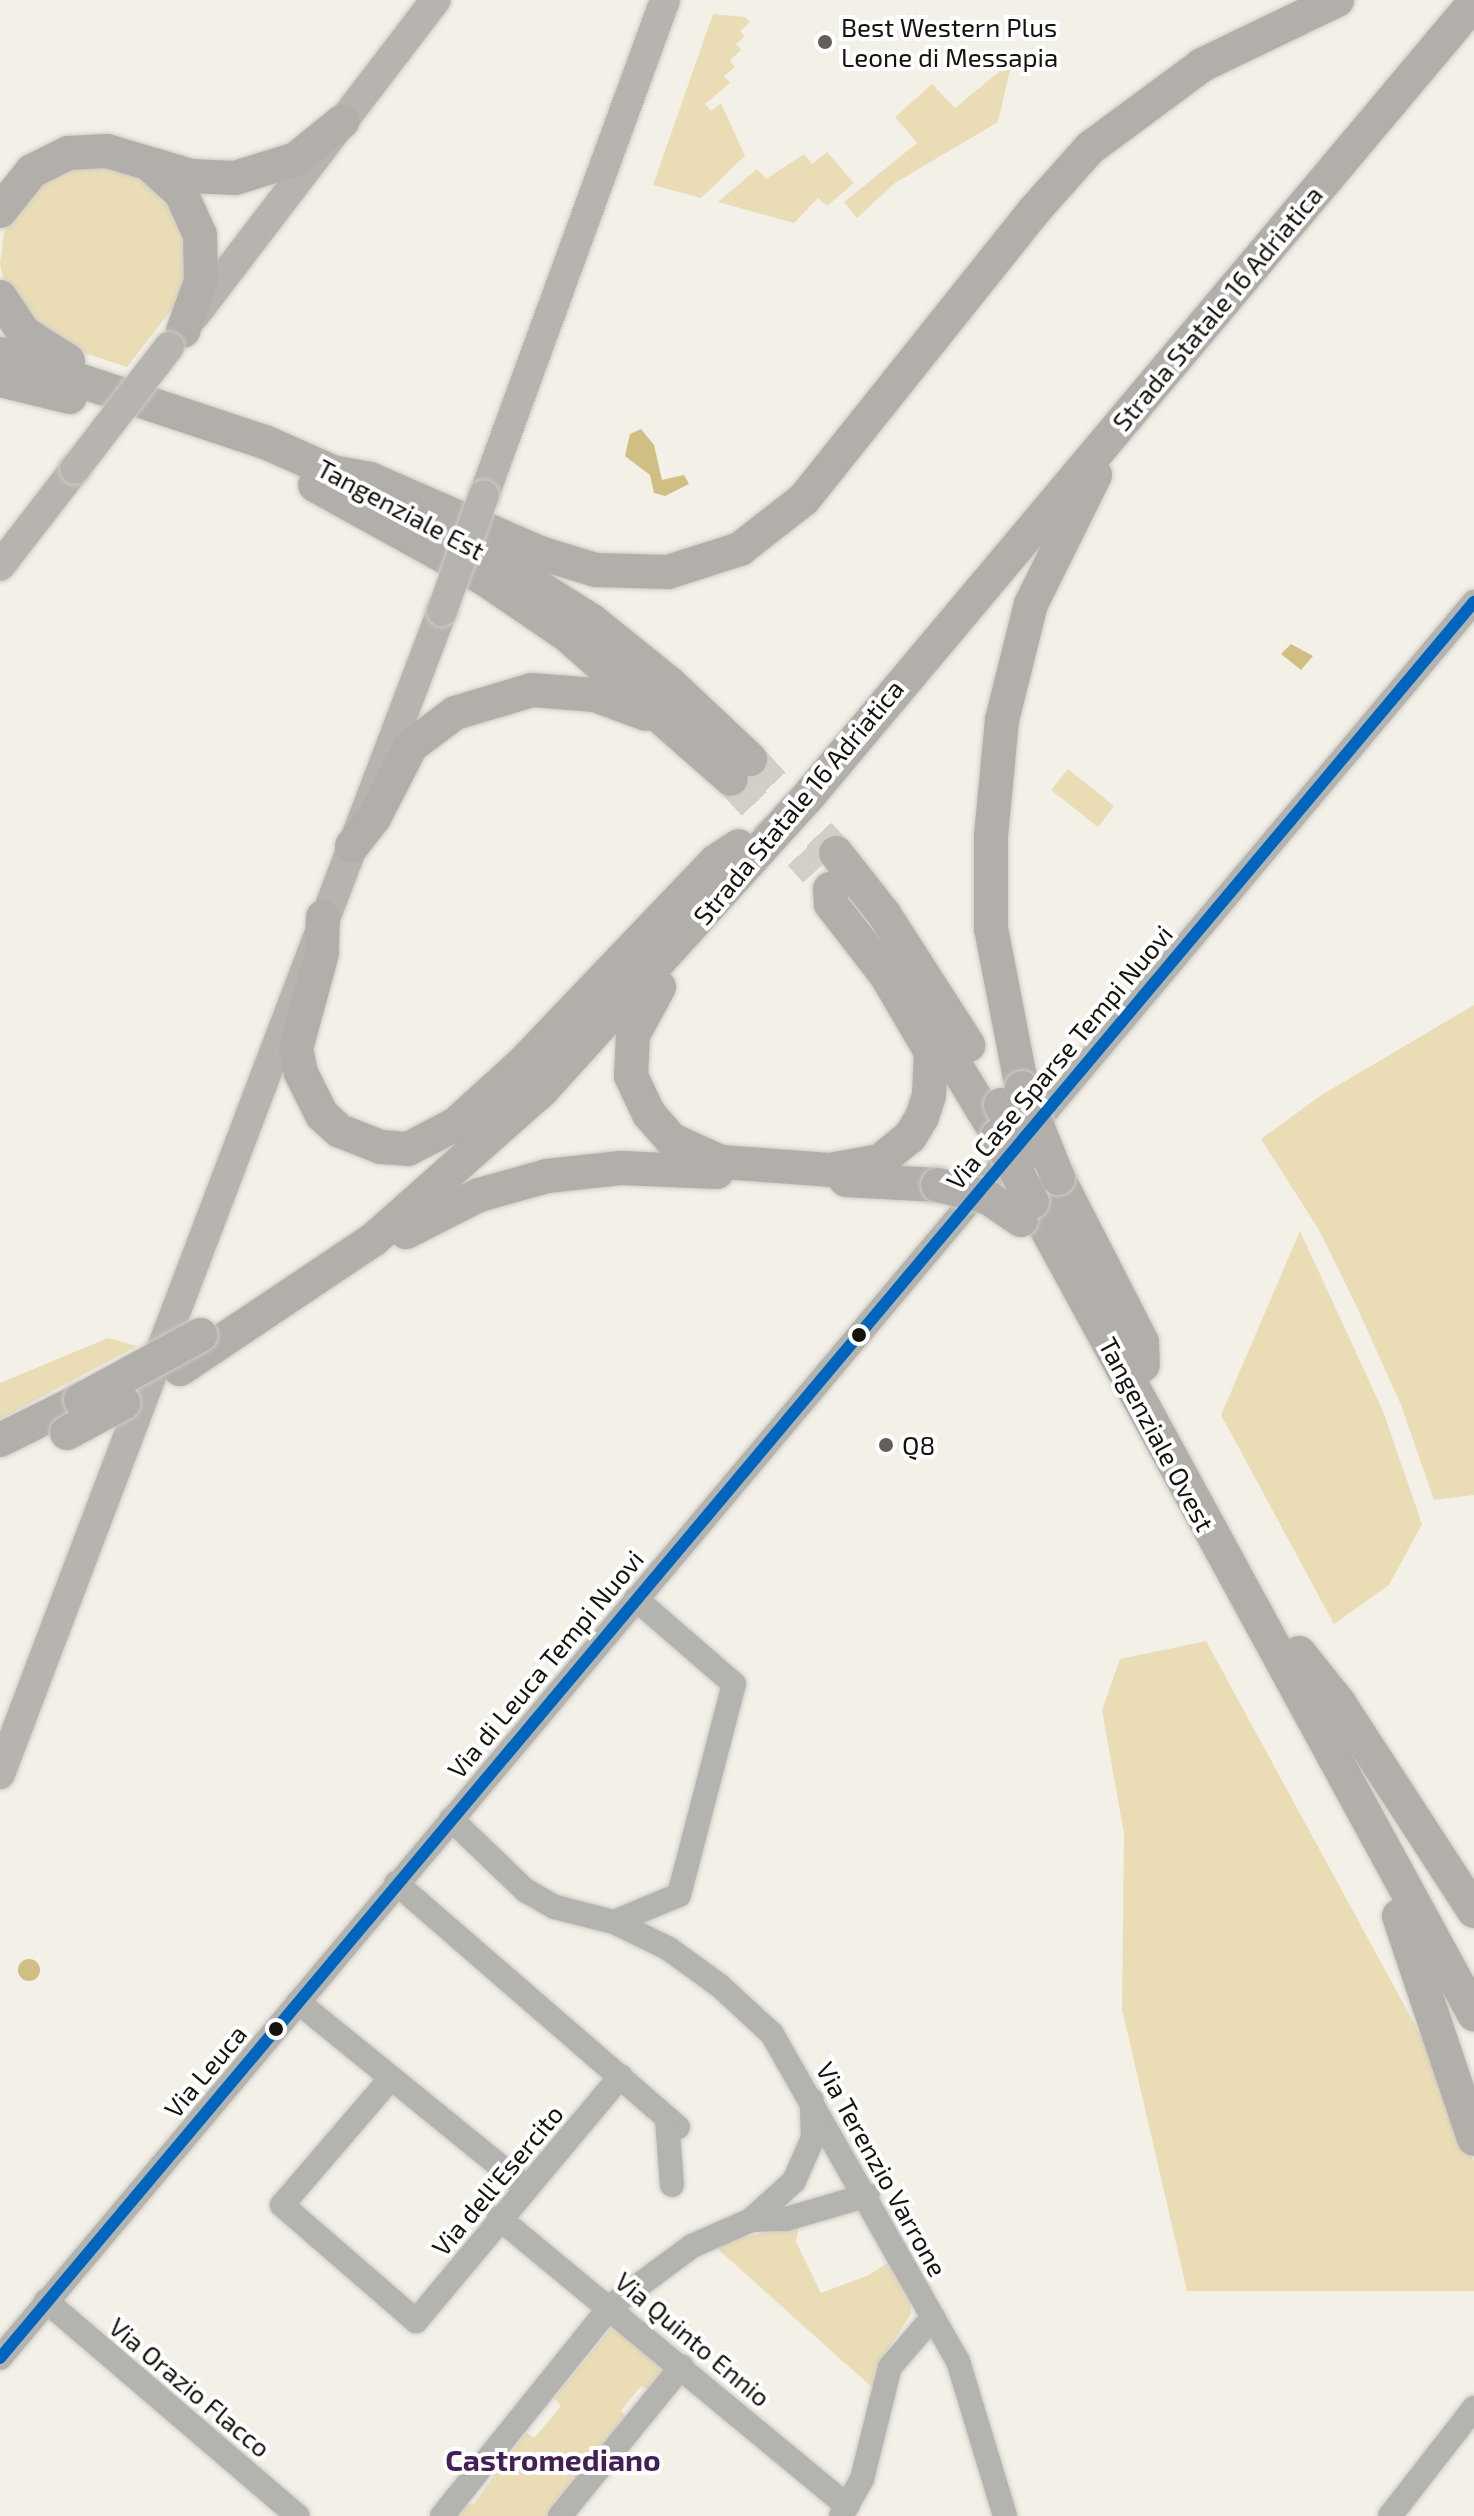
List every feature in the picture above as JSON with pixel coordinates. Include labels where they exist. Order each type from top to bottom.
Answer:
[{"type":"highway","points":[[337,473],[370,479],[540,553],[596,570],[668,572],[740,549],[804,499],[1033,212],[1090,148],[1202,65],[1337,0]]},
{"type":"highway","name":"Strada Statale 16 Adriatica","points":[[0,1463],[67,1433],[180,1369],[207,1343],[345,1236],[508,1095],[739,846],[1450,0]]},
{"type":"highway","name":"Strada Statale 16 Adriatica","points":[[0,1440],[207,1343],[373,1240],[542,1090],[811,793],[1474,3]]},
{"type":"highway","points":[[1354,148],[1371,139],[1474,23]]},
{"type":"highway","points":[[1,212],[32,171],[68,153],[107,151],[212,178],[258,174],[296,159],[343,121]]},
{"type":"highway","points":[[147,162],[181,193],[200,235],[201,281],[176,339]]},
{"type":"highway","points":[[207,1343],[241,1344],[437,1214],[516,1182],[585,1170],[651,1168],[938,1185],[987,1197],[1039,1196],[1004,1105],[1006,1025],[990,889],[1002,720],[1016,648],[1031,604],[1081,499],[1101,467],[1208,336],[1242,277]]},
{"type":"highway","points":[[0,297],[24,333],[53,356],[199,410],[218,425]]},
{"type":"highway","name":"Tangenziale Est","points":[[0,354],[218,425],[337,473],[430,520],[592,621],[670,684],[740,769]]},
{"type":"highway","name":"Tangenziale Est","points":[[0,380],[58,393],[317,486],[424,543],[567,635],[740,769]]},
{"type":"highway","points":[[352,846],[374,818],[411,746],[428,729],[507,694],[569,691],[618,700],[644,712],[716,778],[740,769]]},
{"type":"highway","name":"Tangenziale Ovest","points":[[811,793],[791,830],[639,1016],[631,1055],[638,1096],[660,1130],[687,1151],[721,1162],[853,1168],[897,1149],[922,1117],[931,1071],[926,1037],[831,904],[827,871],[895,968],[1004,1105],[1039,1196],[1145,1414],[1474,2014]]},
{"type":"highway","points":[[323,917],[322,953],[296,1049],[301,1073],[322,1115],[340,1131],[381,1147],[408,1149],[456,1124],[523,1063],[716,861],[739,846]]},
{"type":"highway","name":"Tangenziale Ovest","points":[[1039,1196],[1143,1365],[1474,1969]]},
{"type":"highway","points":[[1299,1653],[1339,1703],[1474,1911]]},
{"type":"highway","points":[[1336,1766],[1343,1806],[1411,1944],[1474,2139]]},
{"type":"main road","points":[[0,566],[436,0]]},
{"type":"main road","points":[[0,1774],[323,917],[442,611],[665,0]]},
{"type":"street","name":"Via Case Sparse Tempi Nuovi","points":[[682,1544],[1474,602]]},
{"type":"street","name":"Via di Leuca Tempi Nuovi","points":[[451,1819],[682,1544]]},
{"type":"street","points":[[614,1922],[679,1895],[734,1684],[636,1599]]},
{"type":"street","name":"Via Leuca","points":[[0,2358],[451,1819]]},
{"type":"street","name":"Via Terenzio Varrone","points":[[451,1819],[525,1890],[555,1907],[614,1922],[669,1949],[720,1986],[772,2034],[868,2195],[958,2361],[1005,2516]]},
{"type":"street","points":[[396,1883],[672,2123],[672,2185]]},
{"type":"street","points":[[298,2002],[526,2187]]},
{"type":"street","name":"Via dell'Esercito","points":[[391,2078],[282,2205],[416,2321],[499,2218],[621,2076]]},
{"type":"street","points":[[442,2516],[611,2306],[692,2246],[751,2220],[794,2181],[806,2160],[813,2138],[811,2097]]},
{"type":"street","points":[[751,2220],[786,2219],[868,2195]]},
{"type":"street","name":"Via Quinto Ennio","points":[[499,2218],[682,2366],[844,2511]]},
{"type":"street","name":"Via Orazio Flacco","points":[[46,2301],[298,2516]]},
{"type":"street","points":[[844,2511],[862,2479],[890,2367],[933,2317]]},
{"type":"street","points":[[560,2516],[682,2366]]},
{"type":"street","points":[[1390,2516],[1466,2427],[1474,2408]]},
{"type":"shaded area","points":[[713,14],[745,17],[750,22],[740,31],[745,36],[736,44],[741,50],[730,60],[735,67],[724,76],[730,83],[705,104],[711,111],[721,103],[745,156],[701,198],[653,185]]},
{"type":"shaded area","points":[[1012,61],[998,122],[895,183],[857,218],[844,202],[917,143],[895,117],[932,84],[955,108]]},
{"type":"shaded area","points":[[827,152],[854,183],[827,206],[818,198],[794,223],[718,202],[757,169],[766,179],[804,154],[812,164]]},
{"type":"shaded area","points":[[99,166],[129,173],[155,190],[175,214],[186,243],[186,275],[176,304],[127,367],[44,340],[6,293],[0,264],[4,232],[17,205],[40,183],[67,170]]},
{"type":"shaded area","points":[[641,429],[654,445],[662,480],[684,475],[689,484],[665,496],[654,493],[650,475],[625,456],[630,434]]},
{"type":"shaded area","points":[[1291,644],[1313,656],[1301,670],[1281,654]]},
{"type":"shaded area","points":[[1068,769],[1114,806],[1098,827],[1051,790]]},
{"type":"shaded area","points":[[1474,1005],[1474,1495],[1434,1500],[1401,1405],[1355,1303],[1319,1230],[1261,1139],[1320,1096]]},
{"type":"shaded area","points":[[1300,1231],[1383,1411],[1422,1524],[1389,1585],[1334,1624],[1221,1415]]},
{"type":"shaded area","points":[[108,1338],[137,1346],[0,1419],[0,1383]]},
{"type":"shaded area","points":[[1206,1641],[1420,2034],[1474,2161],[1474,2291],[1187,2291],[1122,2009],[1124,1834],[1102,1710],[1120,1659]]},
{"type":"shaded area","points":[[29,1959],[40,1970],[29,1981],[18,1970]]},
{"type":"shaded area","points":[[799,2226],[796,2242],[821,2293],[869,2275],[892,2260],[911,2295],[911,2314],[883,2357],[874,2389],[711,2243]]},
{"type":"shaded area","points":[[616,2322],[671,2367],[650,2391],[641,2386],[621,2411],[628,2418],[547,2516],[458,2516],[456,2511],[462,2502],[473,2505],[526,2432],[534,2438],[561,2406],[554,2398]]},
{"type":"tunnel","points":[[750,759],[836,853]]},
{"type":"tunnel","points":[[731,779],[816,871]]},
{"type":"transit line","points":[[0,2358],[1474,602]]},
{"type":"place","name":"Best Western Plus Leone di Messapia","points":[[825,42]]},
{"type":"place","name":"Q8","points":[[886,1445]]},
{"type":"district","name":"Castromediano","points":[[553,2459]]}]
